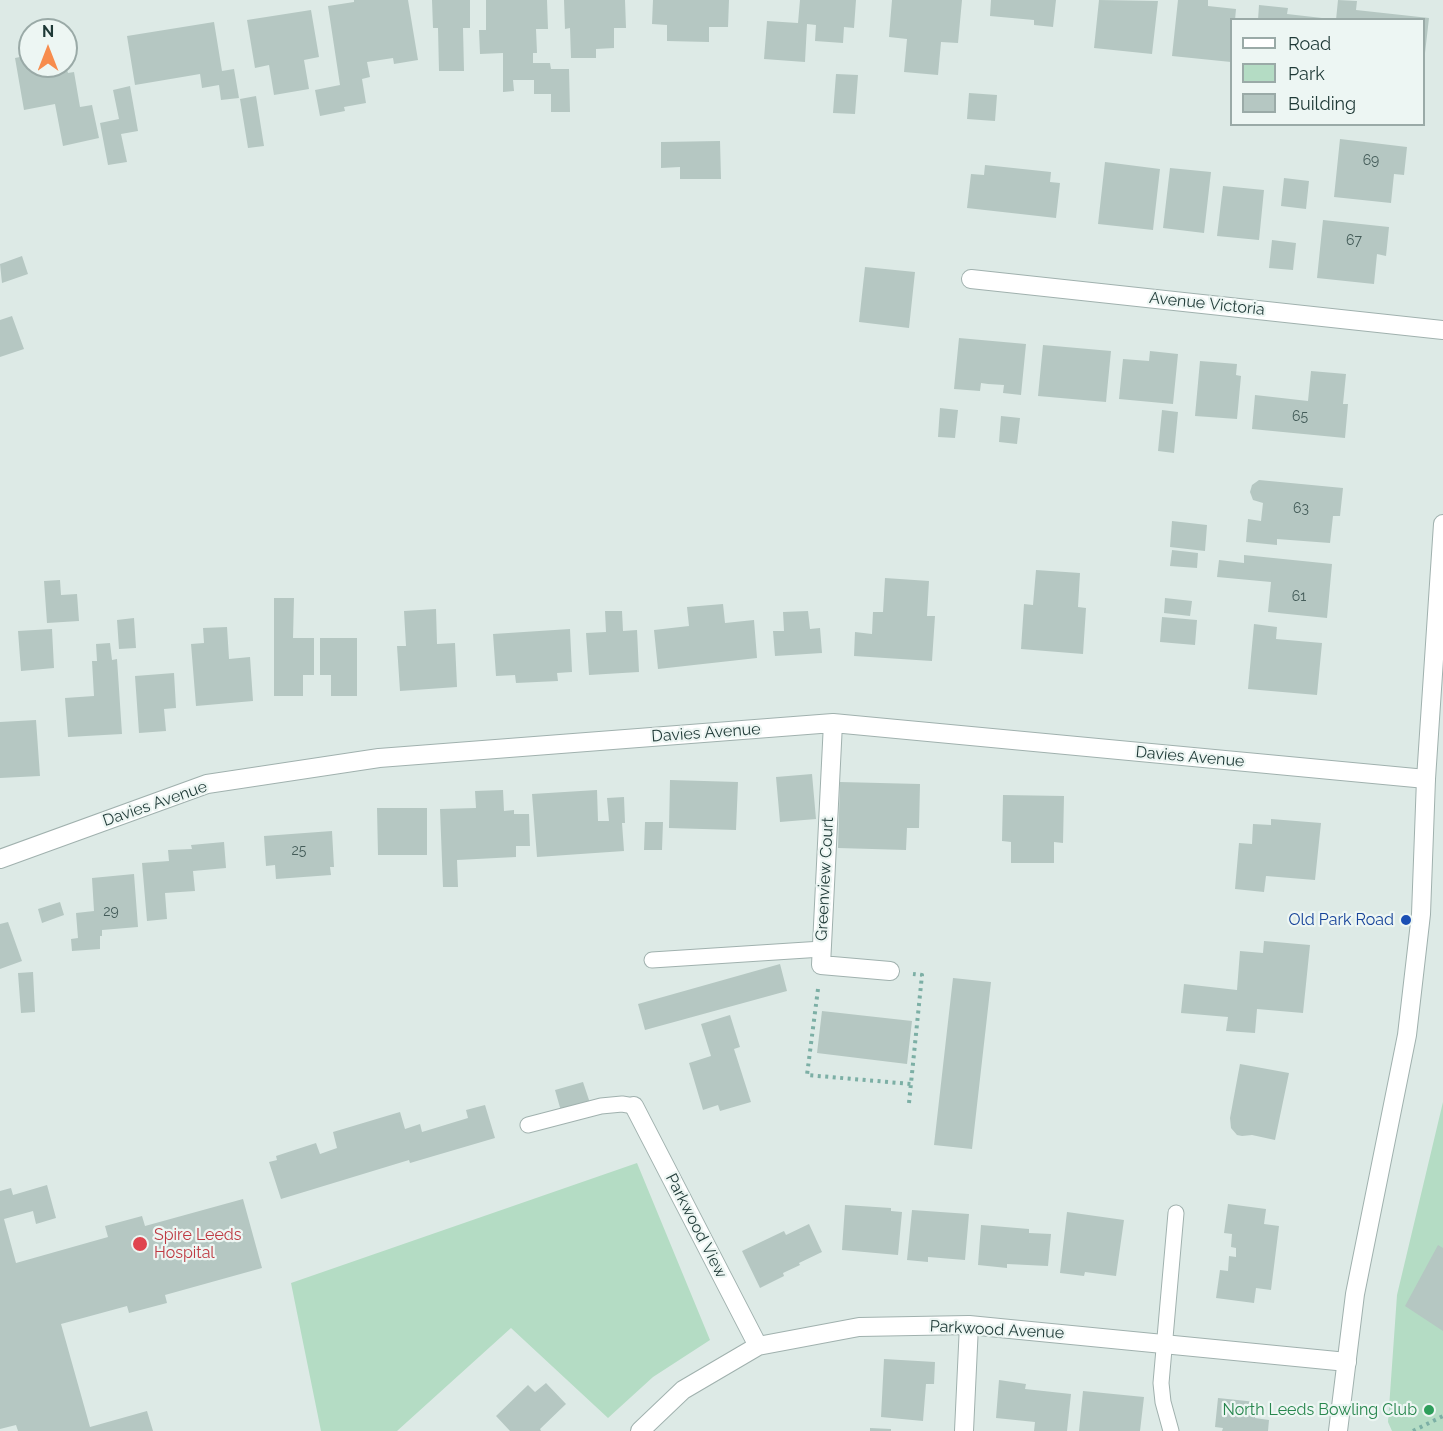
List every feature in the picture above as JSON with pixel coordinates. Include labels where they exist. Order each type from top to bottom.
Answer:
[{"type":"street","name":"Avenue Victoria","points":[[971,279],[1443,330]]},
{"type":"street","points":[[1338,1431],[1355,1294],[1407,1035],[1421,914],[1426,779],[1443,524]]},
{"type":"street","name":"Davies Avenue","points":[[0,860],[207,784],[379,758],[833,723],[1426,779]]},
{"type":"street","name":"Greenview Court","points":[[833,723],[821,957],[890,972]]},
{"type":"street","name":"Parkwood View","points":[[634,1106],[759,1346]]},
{"type":"street","points":[[964,1431],[969,1325]]},
{"type":"street","name":"Parkwood Avenue","points":[[640,1431],[683,1390],[759,1346],[859,1327],[969,1325],[1347,1362]]},
{"type":"lane","points":[[652,960],[821,957]]},
{"type":"lane","points":[[528,1125],[601,1106],[622,1104],[634,1106]]},
{"type":"lane","points":[[1171,1431],[1163,1402],[1161,1383],[1176,1213]]},
{"type":"path","points":[[821,957],[807,1074],[911,1084]]},
{"type":"path","points":[[890,972],[922,975],[909,1103]]},
{"type":"path","points":[[1413,1431],[1443,1416]]},
{"type":"green space","points":[[1443,1102],[1443,1431],[1392,1431],[1388,1422],[1397,1295]]},
{"type":"green space","points":[[637,1163],[710,1340],[653,1377],[608,1418],[511,1328],[397,1431],[321,1431],[291,1283]]},
{"type":"building","points":[[354,0],[408,0],[418,60],[394,64],[393,58],[367,62],[370,77],[362,79],[366,103],[344,107],[345,111],[320,116],[315,90],[340,85],[328,6],[354,2]]},
{"type":"building","points":[[432,0],[470,0],[470,28],[463,28],[464,71],[439,71],[438,28],[433,28]]},
{"type":"building","points":[[486,0],[547,0],[548,29],[536,29],[537,53],[533,53],[533,63],[550,63],[551,69],[569,69],[570,112],[551,112],[551,94],[534,94],[534,80],[513,80],[514,91],[503,92],[503,53],[480,54],[479,30],[486,30]]},
{"type":"building","points":[[564,0],[625,0],[626,28],[614,28],[614,48],[596,49],[596,58],[571,58],[570,28],[565,29]]},
{"type":"building","points":[[653,0],[729,0],[728,27],[709,27],[709,42],[667,41],[667,25],[652,24]]},
{"type":"building","points":[[800,0],[856,0],[854,28],[844,27],[843,43],[815,41],[816,25],[807,24],[805,62],[764,59],[767,21],[798,23]]},
{"type":"building","points":[[892,0],[962,0],[958,43],[941,42],[938,75],[904,72],[907,39],[889,37]]},
{"type":"building","points":[[991,0],[1056,0],[1053,27],[1034,25],[1034,20],[990,16]]},
{"type":"building","points":[[1099,0],[1158,1],[1152,54],[1094,48]]},
{"type":"building","points":[[1178,0],[1208,0],[1208,6],[1236,9],[1235,18],[1230,18],[1230,62],[1172,56]]},
{"type":"building","points":[[1338,0],[1357,1],[1356,10],[1429,18],[1425,53],[1425,18],[1336,18]]},
{"type":"building","points":[[1259,5],[1288,8],[1287,14],[1322,18],[1258,18]]},
{"type":"building","points":[[311,10],[319,57],[304,60],[309,89],[274,95],[269,65],[255,68],[247,20]]},
{"type":"building","points":[[214,22],[222,71],[234,69],[239,98],[221,100],[219,85],[202,88],[200,74],[135,85],[127,36]]},
{"type":"building","points":[[18,57],[18,75],[15,58]]},
{"type":"building","points":[[836,74],[858,75],[855,114],[833,113]]},
{"type":"building","points":[[18,78],[75,78],[80,107],[92,105],[99,138],[63,146],[55,104],[24,110]]},
{"type":"building","points":[[130,86],[138,131],[121,134],[127,162],[108,165],[100,123],[119,119],[113,90]]},
{"type":"building","points":[[969,93],[997,95],[995,121],[967,119]]},
{"type":"building","points":[[256,96],[264,146],[248,148],[240,99]]},
{"type":"building","points":[[1340,139],[1407,147],[1404,175],[1394,174],[1391,203],[1334,197]]},
{"type":"building","points":[[720,141],[721,179],[680,179],[680,167],[661,168],[661,142]]},
{"type":"building","points":[[1105,162],[1160,169],[1153,230],[1098,224]]},
{"type":"building","points":[[985,165],[1051,172],[1050,182],[1060,183],[1056,218],[967,208],[971,174],[984,175]]},
{"type":"building","points":[[1170,168],[1211,172],[1204,233],[1163,228]]},
{"type":"building","points":[[1284,178],[1309,181],[1306,209],[1281,206]]},
{"type":"building","points":[[1223,186],[1264,190],[1259,240],[1217,236]]},
{"type":"building","points":[[1323,220],[1389,227],[1386,256],[1377,254],[1374,284],[1317,278]]},
{"type":"building","points":[[1272,240],[1296,243],[1293,270],[1269,268]]},
{"type":"building","points":[[22,256],[28,274],[2,283],[0,264]]},
{"type":"building","points":[[865,267],[915,272],[909,328],[859,322]]},
{"type":"building","points":[[12,316],[24,349],[0,357],[0,320]]},
{"type":"building","points":[[959,338],[1026,344],[1021,395],[1003,393],[1004,385],[981,383],[980,391],[954,389]]},
{"type":"building","points":[[1043,345],[1111,351],[1106,402],[1038,396]]},
{"type":"building","points":[[1150,351],[1178,354],[1173,404],[1119,399],[1123,359],[1149,361]]},
{"type":"building","points":[[1200,361],[1237,364],[1236,375],[1241,376],[1237,419],[1195,416]]},
{"type":"building","points":[[1311,371],[1346,374],[1343,404],[1348,404],[1345,438],[1252,429],[1255,395],[1308,401]]},
{"type":"building","points":[[940,408],[958,410],[955,438],[938,437]]},
{"type":"building","points":[[1162,410],[1178,412],[1174,453],[1158,451]]},
{"type":"building","points":[[1001,416],[1020,418],[1017,444],[999,442]]},
{"type":"building","points":[[1259,480],[1343,488],[1340,516],[1333,516],[1330,543],[1277,539],[1277,545],[1246,542],[1248,519],[1261,521],[1263,503],[1253,500],[1250,492],[1252,485]]},
{"type":"building","points":[[1172,521],[1207,525],[1205,551],[1170,547]]},
{"type":"building","points":[[1172,550],[1198,553],[1197,568],[1170,566]]},
{"type":"building","points":[[1244,555],[1332,564],[1327,618],[1268,612],[1271,582],[1217,577],[1219,560],[1244,563]]},
{"type":"building","points":[[1036,570],[1080,573],[1078,607],[1086,608],[1083,654],[1021,649],[1024,604],[1033,605]]},
{"type":"building","points":[[885,578],[929,581],[927,616],[935,616],[932,661],[854,656],[855,632],[872,634],[873,612],[883,612]]},
{"type":"building","points":[[60,580],[61,595],[77,594],[79,621],[47,623],[44,581]]},
{"type":"building","points":[[274,598],[294,598],[293,638],[314,638],[314,675],[303,675],[303,696],[274,696]]},
{"type":"building","points":[[1165,598],[1192,601],[1190,616],[1164,613]]},
{"type":"building","points":[[723,604],[725,623],[754,620],[757,658],[658,669],[654,630],[689,626],[687,607]]},
{"type":"building","points":[[436,609],[437,644],[455,643],[457,687],[400,691],[397,646],[406,646],[404,611]]},
{"type":"building","points":[[605,611],[622,611],[623,631],[637,630],[639,672],[589,675],[586,633],[606,632]]},
{"type":"building","points":[[808,611],[810,629],[820,628],[822,653],[775,656],[773,631],[784,631],[783,612]]},
{"type":"building","points":[[1162,617],[1197,620],[1195,645],[1160,642]]},
{"type":"building","points":[[134,618],[136,648],[119,649],[117,620]]},
{"type":"building","points":[[1254,624],[1277,627],[1276,639],[1322,643],[1317,695],[1248,689]]},
{"type":"building","points":[[227,627],[229,659],[250,657],[253,701],[196,706],[191,644],[204,643],[203,628]]},
{"type":"building","points":[[52,629],[54,668],[21,671],[18,631]]},
{"type":"building","points":[[570,629],[572,672],[557,673],[558,681],[516,683],[515,675],[496,676],[493,634]]},
{"type":"building","points":[[320,638],[357,638],[357,696],[331,696],[331,675],[320,675]]},
{"type":"building","points":[[110,643],[112,660],[117,659],[122,734],[68,737],[65,698],[94,696],[92,661],[97,661],[96,644]]},
{"type":"building","points":[[174,673],[176,708],[164,709],[166,731],[139,733],[135,676]]},
{"type":"building","points":[[36,720],[40,776],[0,778],[0,722]]},
{"type":"building","points":[[812,774],[816,819],[780,822],[776,777]]},
{"type":"building","points":[[670,780],[738,782],[736,830],[669,828]]},
{"type":"building","points":[[840,782],[920,784],[919,828],[907,828],[906,850],[838,848]]},
{"type":"building","points":[[503,790],[504,811],[514,810],[514,814],[529,814],[530,846],[516,846],[516,857],[457,860],[458,887],[443,887],[440,809],[476,808],[475,791]]},
{"type":"building","points":[[597,790],[598,821],[609,821],[607,798],[624,797],[625,823],[622,823],[624,851],[537,857],[532,794]]},
{"type":"building","points":[[1003,795],[1064,796],[1063,843],[1054,842],[1054,863],[1011,863],[1011,842],[1002,841]]},
{"type":"building","points":[[377,808],[427,808],[427,855],[378,855]]},
{"type":"building","points":[[1271,819],[1321,823],[1315,880],[1266,876],[1264,892],[1235,889],[1239,843],[1252,844],[1253,824],[1271,825]]},
{"type":"building","points":[[645,822],[663,822],[662,850],[644,850]]},
{"type":"building","points":[[332,831],[334,867],[330,867],[331,875],[276,879],[275,865],[266,866],[264,836]]},
{"type":"building","points":[[224,842],[226,868],[193,871],[195,891],[165,893],[167,919],[147,921],[142,863],[169,861],[168,850],[192,849],[191,845]]},
{"type":"building","points":[[134,874],[138,927],[102,930],[100,949],[72,951],[71,939],[78,938],[76,913],[94,911],[92,878]]},
{"type":"building","points":[[60,902],[64,915],[42,923],[38,909]]},
{"type":"building","points":[[8,922],[22,961],[0,969],[0,924]]},
{"type":"building","points":[[1264,941],[1310,945],[1303,1013],[1257,1009],[1255,1033],[1226,1031],[1228,1017],[1181,1013],[1184,984],[1237,990],[1240,951],[1263,953]]},
{"type":"building","points":[[780,964],[787,991],[645,1030],[638,1004]]},
{"type":"building","points":[[33,972],[35,1012],[21,1013],[18,973]]},
{"type":"building","points":[[953,978],[991,982],[972,1149],[934,1145]]},
{"type":"building","points":[[822,1011],[912,1021],[907,1064],[817,1053]]},
{"type":"building","points":[[730,1015],[740,1047],[734,1049],[751,1102],[720,1111],[718,1105],[703,1110],[689,1063],[711,1056],[701,1024]]},
{"type":"building","points":[[1240,1064],[1289,1073],[1275,1140],[1252,1135],[1237,1135],[1231,1128],[1230,1118]]},
{"type":"building","points":[[583,1082],[590,1103],[561,1111],[555,1090]]},
{"type":"building","points":[[485,1105],[495,1138],[410,1163],[409,1160],[281,1199],[269,1162],[277,1160],[276,1156],[316,1143],[320,1154],[337,1148],[333,1132],[400,1112],[405,1129],[420,1124],[422,1132],[468,1118],[466,1110]]},
{"type":"building","points":[[47,1185],[56,1218],[36,1224],[33,1211],[4,1219],[16,1263],[108,1237],[105,1226],[142,1216],[145,1226],[243,1199],[262,1268],[165,1295],[167,1303],[129,1313],[127,1306],[61,1324],[90,1427],[147,1411],[153,1431],[18,1431],[16,1425],[0,1429],[0,1191],[11,1188],[13,1195]]},
{"type":"building","points":[[1228,1204],[1266,1209],[1264,1224],[1279,1226],[1271,1290],[1256,1288],[1254,1303],[1216,1298],[1220,1270],[1228,1271],[1229,1256],[1236,1257],[1236,1248],[1231,1247],[1232,1234],[1224,1233]]},
{"type":"building","points":[[845,1205],[891,1208],[891,1211],[902,1212],[898,1255],[842,1250]]},
{"type":"building","points":[[912,1210],[969,1214],[965,1260],[928,1257],[928,1262],[907,1260]]},
{"type":"building","points":[[1067,1212],[1124,1220],[1116,1276],[1085,1272],[1084,1276],[1060,1273]]},
{"type":"building","points":[[809,1224],[822,1252],[799,1263],[800,1265],[783,1273],[784,1276],[760,1288],[742,1251],[784,1231],[786,1235]]},
{"type":"building","points":[[981,1225],[1029,1229],[1029,1233],[1051,1234],[1048,1266],[1007,1264],[1007,1268],[978,1265]]},
{"type":"building","points":[[1438,1245],[1443,1248],[1443,1331],[1405,1306]]},
{"type":"building","points":[[884,1359],[935,1362],[934,1384],[926,1384],[923,1421],[881,1417]]},
{"type":"building","points":[[999,1380],[1026,1384],[1025,1389],[1071,1394],[1067,1431],[1034,1431],[1035,1422],[996,1418]]},
{"type":"building","points":[[546,1383],[566,1404],[540,1429],[541,1431],[510,1431],[496,1416],[528,1385],[535,1392]]},
{"type":"building","points":[[1083,1391],[1144,1397],[1140,1431],[1079,1431]]},
{"type":"building","points":[[1218,1398],[1256,1402],[1255,1418],[1269,1420],[1268,1431],[1222,1431],[1223,1428],[1215,1427]]},
{"type":"building","points":[[870,1428],[891,1429],[891,1431],[870,1431]]},
{"type":"place","name":"Old Park Road","points":[[1406,920]]},
{"type":"place","name":"Spire Leeds Hospital","points":[[140,1244]]},
{"type":"place","name":"North Leeds Bowling Club","points":[[1429,1410]]}]
